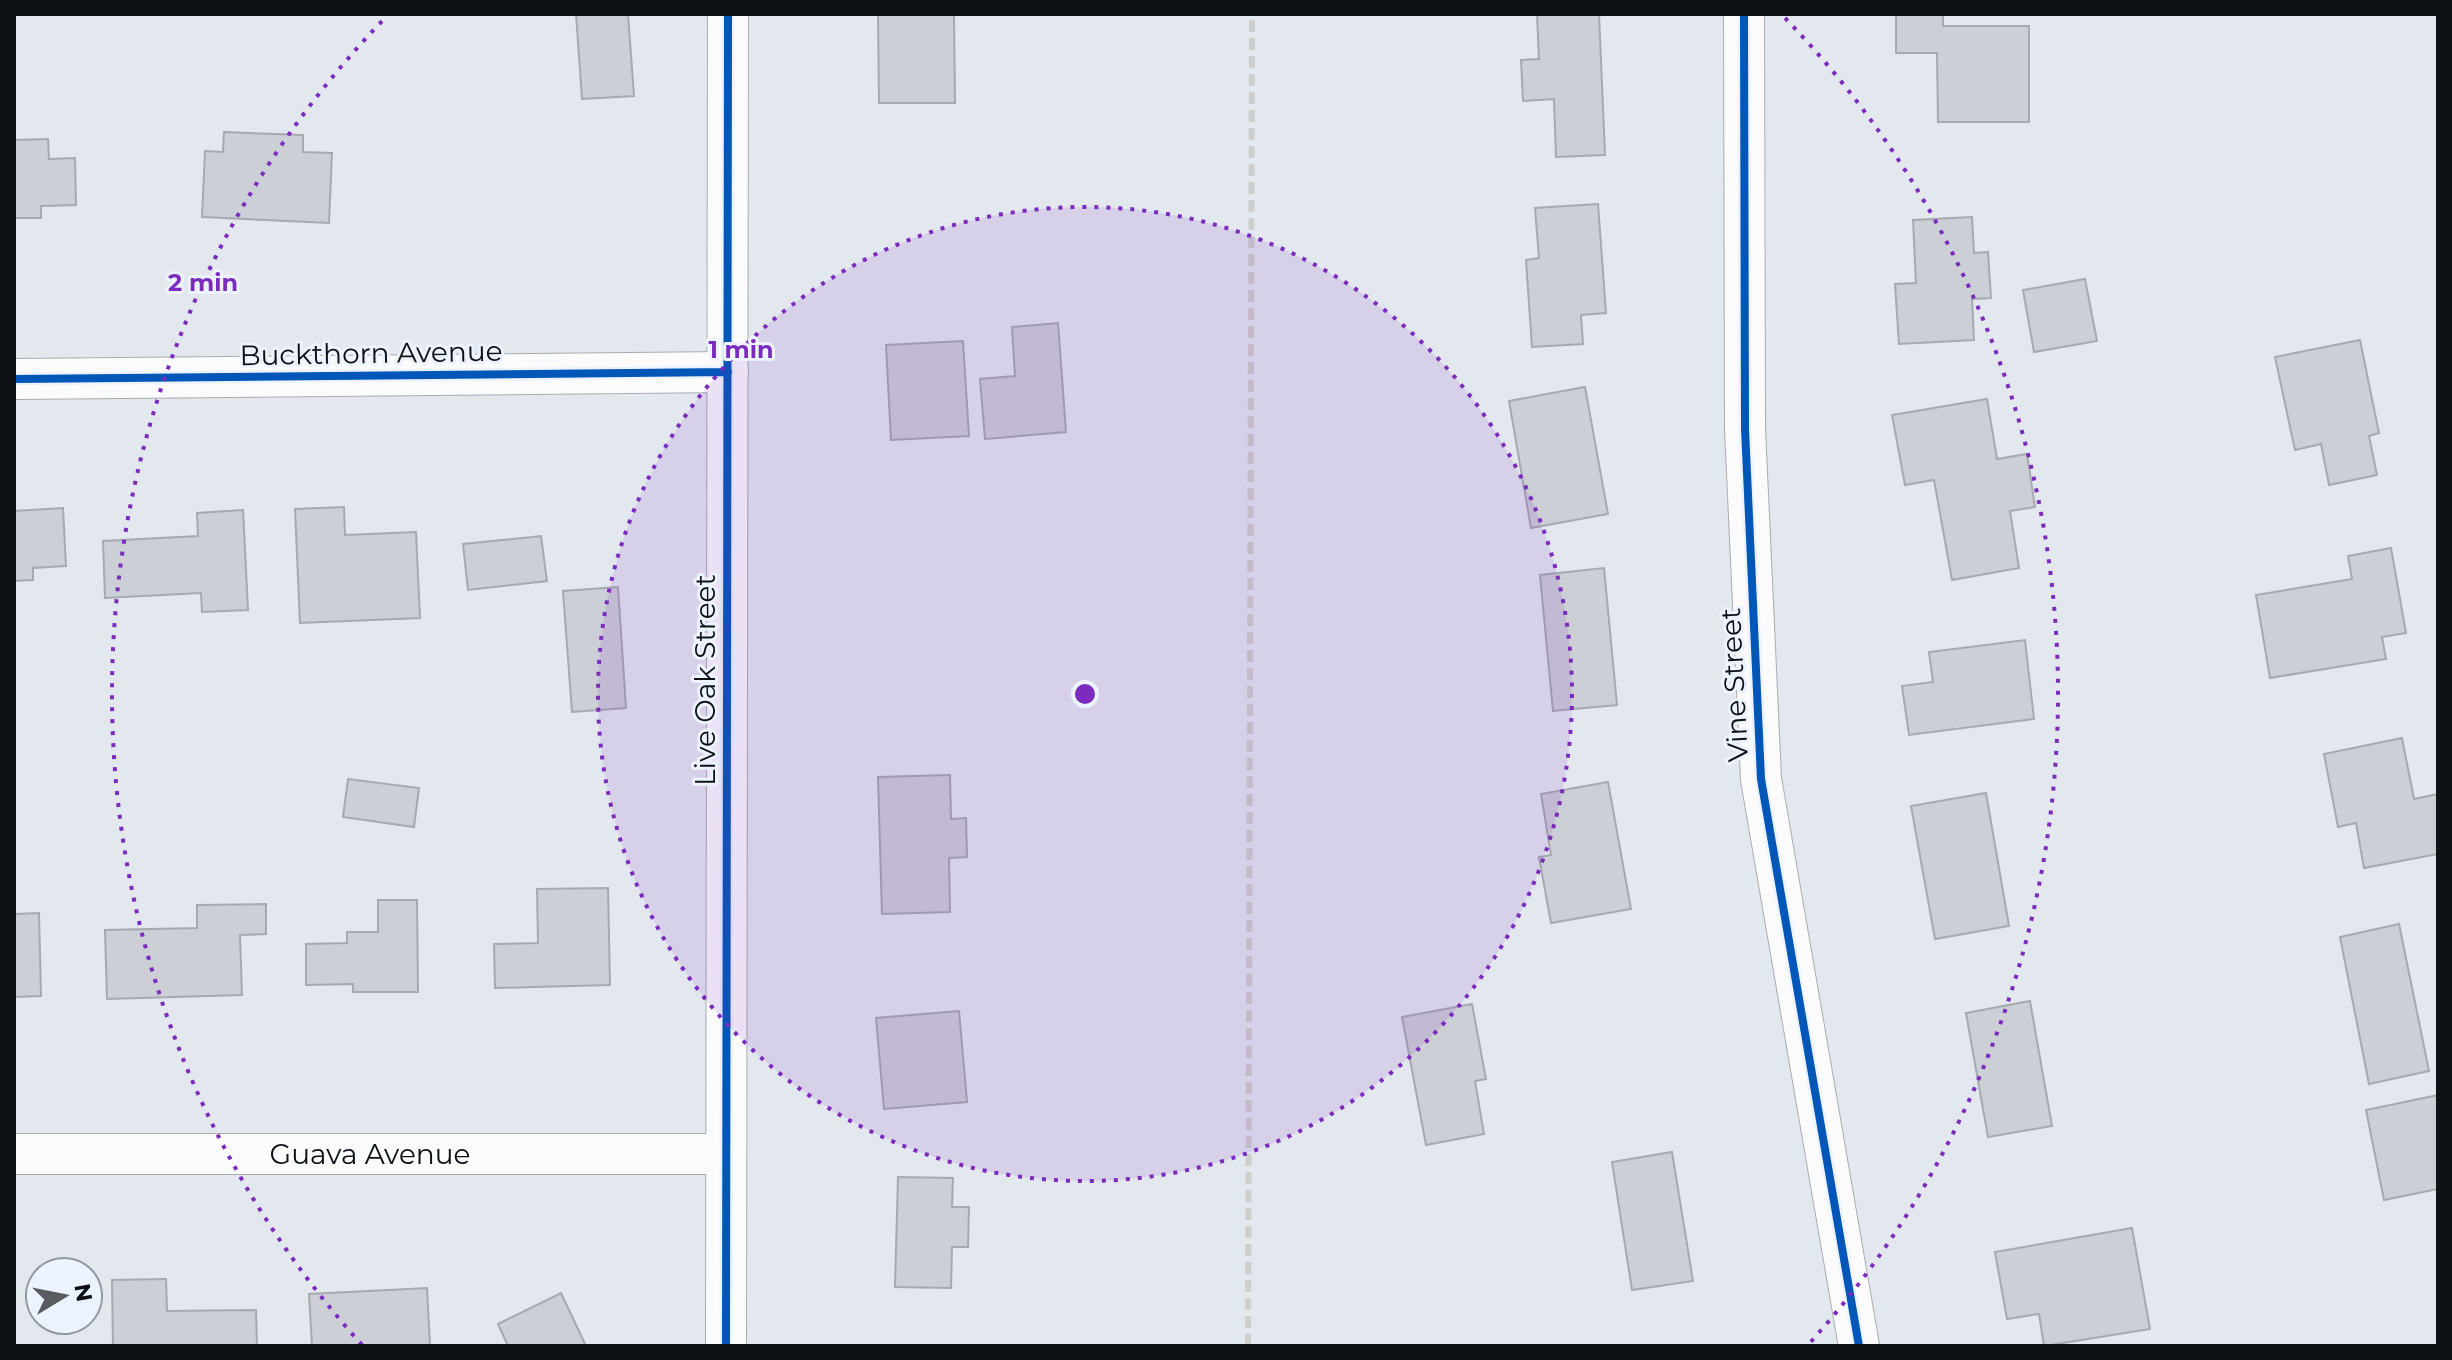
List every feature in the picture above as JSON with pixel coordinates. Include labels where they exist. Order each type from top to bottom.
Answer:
[{"type":"street","name":"Live Oak Street","points":[[726,1346],[728,14]]},
{"type":"street","name":"Vine Street","points":[[1744,14],[1745,429],[1761,779],[1859,1346]]},
{"type":"street","name":"Buckthorn Avenue","points":[[14,379],[728,372]]},
{"type":"street","name":"Guava Avenue","points":[[14,1154],[725,1154]]},
{"type":"building","points":[[576,14],[628,14],[634,96],[582,99]]},
{"type":"building","points":[[878,14],[954,14],[955,103],[879,103]]},
{"type":"building","points":[[1537,14],[1599,14],[1605,155],[1556,157],[1554,99],[1523,101],[1521,60],[1539,59]]},
{"type":"building","points":[[1896,14],[1943,14],[1943,26],[2029,26],[2029,122],[1938,122],[1937,53],[1896,53]]},
{"type":"building","points":[[224,132],[303,135],[303,152],[332,153],[329,223],[202,217],[205,151],[223,152]]},
{"type":"building","points":[[48,139],[49,159],[75,158],[76,205],[41,206],[41,218],[14,218],[14,140]]},
{"type":"building","points":[[1598,204],[1606,313],[1581,315],[1583,344],[1532,347],[1526,260],[1539,258],[1535,208]]},
{"type":"building","points":[[1972,217],[1974,253],[1988,252],[1991,298],[1972,299],[1974,340],[1899,344],[1895,284],[1916,283],[1913,220]]},
{"type":"building","points":[[2085,279],[2097,341],[2034,352],[2023,290]]},
{"type":"building","points":[[1058,323],[1066,432],[985,439],[980,379],[1015,376],[1012,327]]},
{"type":"building","points":[[2360,340],[2379,433],[2369,436],[2377,475],[2329,485],[2321,444],[2295,450],[2275,357]]},
{"type":"building","points":[[963,341],[969,436],[891,440],[886,345]]},
{"type":"building","points":[[1585,387],[1608,514],[1531,528],[1509,401]]},
{"type":"building","points":[[1987,399],[1997,459],[2027,454],[2035,507],[2010,511],[2019,568],[1952,580],[1934,480],[1905,485],[1892,415]]},
{"type":"building","points":[[344,507],[345,535],[416,532],[420,618],[300,623],[295,509]]},
{"type":"building","points":[[63,508],[66,566],[33,568],[33,580],[14,581],[14,511]]},
{"type":"building","points":[[243,510],[248,610],[202,612],[201,593],[105,598],[103,541],[198,536],[197,513]]},
{"type":"building","points":[[541,536],[547,581],[468,590],[463,544]]},
{"type":"building","points":[[2391,548],[2406,633],[2382,637],[2386,659],[2270,678],[2256,595],[2352,579],[2348,556]]},
{"type":"building","points":[[1604,568],[1617,705],[1553,711],[1540,575]]},
{"type":"building","points":[[618,587],[626,708],[572,712],[563,591]]},
{"type":"building","points":[[2025,640],[2034,719],[1909,735],[1902,686],[1933,682],[1929,652]]},
{"type":"building","points":[[2402,738],[2414,799],[2438,794],[2438,854],[2364,868],[2356,823],[2338,827],[2324,754]]},
{"type":"building","points":[[950,775],[951,819],[966,818],[967,857],[949,858],[950,912],[882,914],[878,777]]},
{"type":"building","points":[[348,779],[419,788],[414,827],[343,817]]},
{"type":"building","points":[[1608,782],[1631,909],[1551,923],[1539,857],[1551,855],[1541,794]]},
{"type":"building","points":[[1986,793],[2009,926],[1935,939],[1911,806]]},
{"type":"building","points":[[14,867],[15,914],[39,913],[41,996],[14,997]]},
{"type":"building","points":[[608,888],[610,985],[495,988],[494,944],[538,943],[537,889]]},
{"type":"building","points":[[378,900],[417,900],[418,992],[353,992],[353,984],[306,985],[306,944],[347,943],[347,932],[378,932]]},
{"type":"building","points":[[266,904],[266,934],[240,935],[242,995],[107,999],[105,930],[197,928],[197,905]]},
{"type":"building","points":[[2399,924],[2429,1071],[2369,1084],[2340,937]]},
{"type":"building","points":[[2030,1001],[2052,1126],[1988,1137],[1966,1013]]},
{"type":"building","points":[[1472,1004],[1486,1079],[1475,1081],[1484,1134],[1426,1145],[1402,1017]]},
{"type":"building","points":[[959,1011],[967,1102],[884,1109],[876,1018]]},
{"type":"building","points":[[2438,1095],[2438,1189],[2384,1200],[2366,1110]]},
{"type":"building","points":[[1672,1152],[1693,1281],[1632,1290],[1612,1162]]},
{"type":"building","points":[[898,1177],[953,1178],[952,1207],[969,1207],[968,1247],[952,1247],[951,1288],[895,1287]]},
{"type":"building","points":[[2132,1228],[2150,1329],[2044,1346],[2039,1314],[2007,1319],[1995,1252]]},
{"type":"building","points":[[166,1279],[167,1311],[256,1310],[257,1346],[113,1346],[112,1280]]},
{"type":"building","points":[[427,1288],[430,1346],[312,1346],[309,1294]]},
{"type":"building","points":[[561,1293],[586,1346],[508,1346],[498,1324]]},
{"type":"railway","points":[[1248,1346],[1252,14]]},
{"type":"cycle path","points":[[726,1346],[728,14]]},
{"type":"cycle path","points":[[1744,14],[1745,429],[1761,779],[1859,1346]]},
{"type":"cycle path","points":[[14,379],[728,372]]}]
